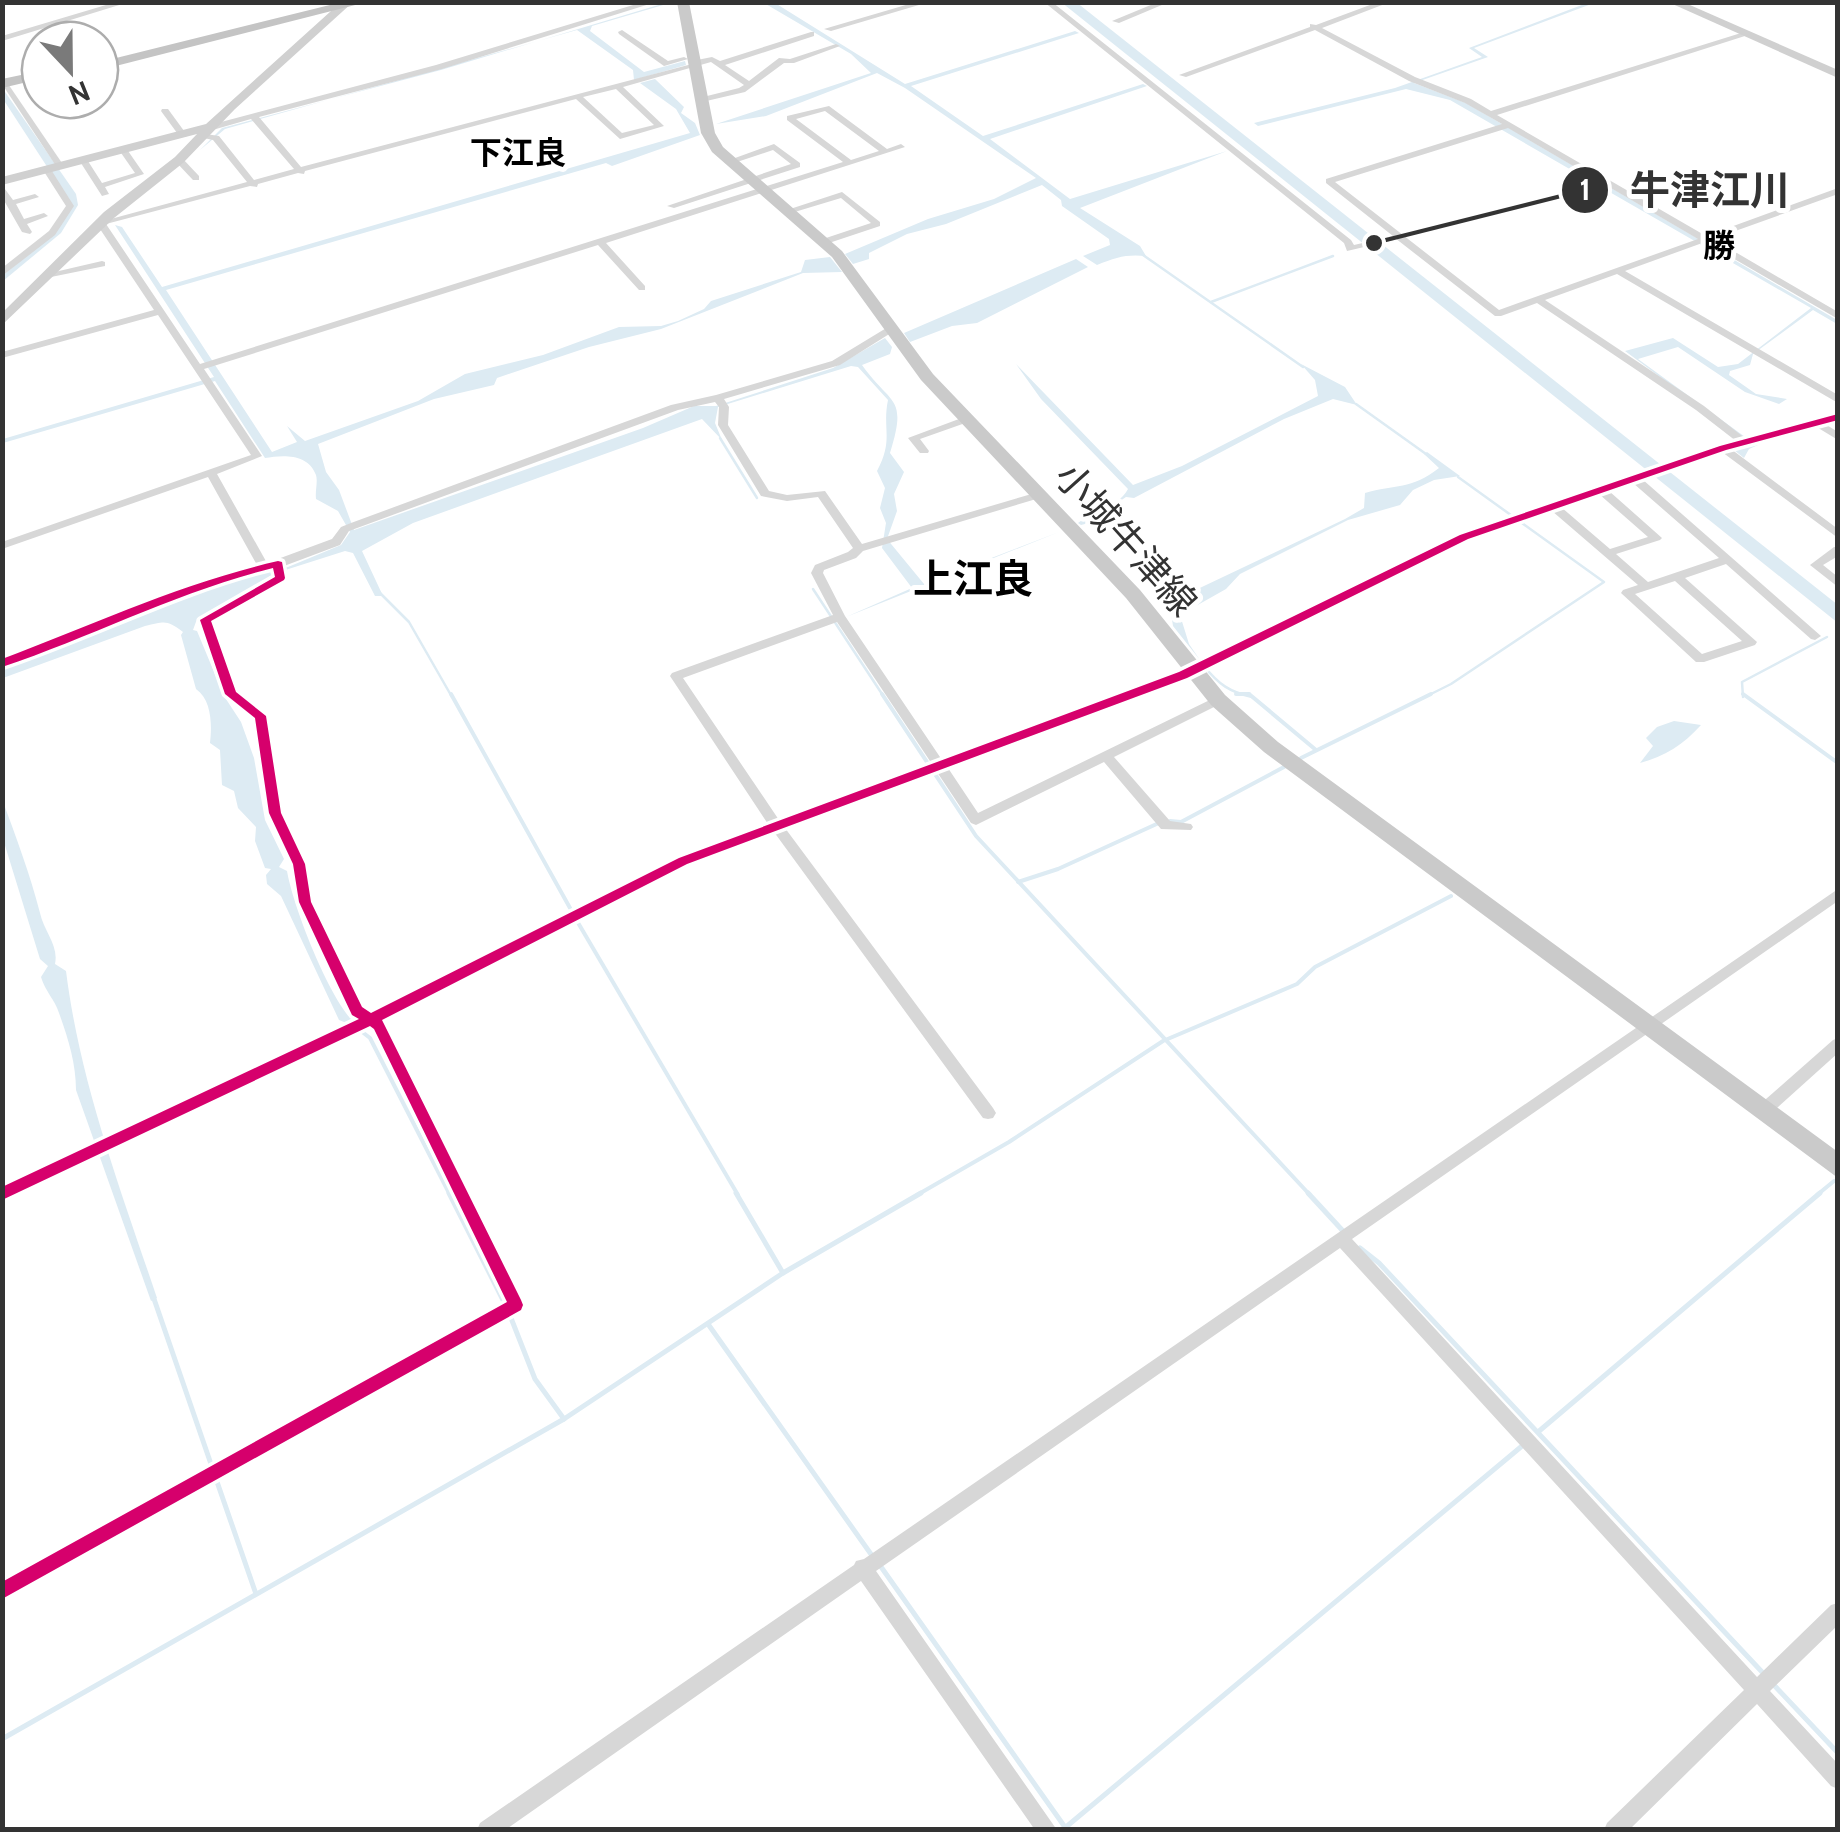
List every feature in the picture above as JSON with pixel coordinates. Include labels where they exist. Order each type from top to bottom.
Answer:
[{"type":"highway","points":[[120,58],[349,3]]},
{"type":"highway","points":[[120,58],[349,3]]},
{"type":"highway","points":[[308,16],[322,17],[326,24]]},
{"type":"main road","name":"小城牛津線","points":[[683,2],[708,133],[728,162],[824,242],[854,274],[926,377],[1200,666],[1218,700],[1271,747],[1838,1167]]},
{"type":"street","points":[[2,39],[126,2]]},
{"type":"street","points":[[44,216],[24,227],[2,185],[101,151],[123,150],[139,140],[209,134],[653,2]]},
{"type":"street","points":[[1047,2],[1334,230],[1350,249],[1391,238],[1409,244]]},
{"type":"street","points":[[1116,21],[1166,2]]},
{"type":"street","points":[[1183,75],[1359,5],[1387,2]]},
{"type":"street","points":[[1672,2],[1838,75]]},
{"type":"street","points":[[2,321],[100,223],[209,134],[349,3]]},
{"type":"street","points":[[828,29],[924,3]]},
{"type":"street","points":[[1312,26],[1415,81],[1491,114],[1504,127],[1838,316]]},
{"type":"street","points":[[622,32],[667,64],[712,59],[749,84]]},
{"type":"street","points":[[719,64],[811,34]]},
{"type":"street","points":[[1491,114],[1744,34]]},
{"type":"street","points":[[766,46],[782,60],[791,61],[836,46]]},
{"type":"street","points":[[702,100],[749,84],[782,60]]},
{"type":"street","points":[[100,223],[578,97],[695,61]]},
{"type":"street","points":[[2,273],[52,233],[70,206],[54,168],[5,85]]},
{"type":"street","points":[[578,97],[620,136],[660,126],[618,86]]},
{"type":"street","points":[[849,163],[790,118],[826,108],[886,152]]},
{"type":"street","points":[[165,111],[183,135]]},
{"type":"street","points":[[256,119],[301,172]]},
{"type":"street","points":[[1504,127],[1329,181],[1498,314],[1838,191]]},
{"type":"street","points":[[209,134],[254,184]]},
{"type":"street","points":[[671,206],[849,163],[901,146]]},
{"type":"street","points":[[204,377],[217,362],[600,242],[757,185],[796,165],[774,148],[728,162]]},
{"type":"street","points":[[83,160],[102,190],[140,174],[123,150]]},
{"type":"street","points":[[178,160],[183,160],[196,178]]},
{"type":"street","points":[[788,211],[842,195],[877,224],[824,242]]},
{"type":"street","points":[[11,203],[35,197]]},
{"type":"street","points":[[2,546],[257,456],[100,223]]},
{"type":"street","points":[[1386,226],[1391,238]]},
{"type":"street","points":[[600,242],[642,288]]},
{"type":"street","points":[[50,274],[102,264]]},
{"type":"street","points":[[1618,271],[1838,400]]},
{"type":"street","points":[[1538,300],[1749,440]]},
{"type":"street","points":[[2,355],[161,311]]},
{"type":"street","points":[[2,664],[173,593],[264,567],[280,568],[336,542],[350,527],[675,407],[721,402],[836,363],[891,329]]},
{"type":"street","points":[[721,402],[723,425],[765,494],[786,498],[821,493],[858,548]]},
{"type":"street","points":[[2,1194],[360,1024],[657,873],[1200,666],[1464,537],[1515,517],[1723,448],[1838,417]]},
{"type":"street","points":[[924,450],[913,438],[966,419]]},
{"type":"street","points":[[1818,424],[1838,437]]},
{"type":"street","points":[[1723,448],[1838,535]]},
{"type":"street","points":[[211,472],[264,567]]},
{"type":"street","points":[[1634,478],[1816,636]]},
{"type":"street","points":[[1600,489],[1656,538],[1609,553]]},
{"type":"street","points":[[1039,495],[978,516],[947,520],[858,548],[852,556],[819,568],[818,573],[833,619],[932,768],[976,820],[1218,700]]},
{"type":"street","points":[[1552,505],[1646,586]]},
{"type":"street","points":[[1838,550],[1816,565],[1838,582]]},
{"type":"street","points":[[1677,576],[1751,642],[1700,660],[1627,593],[1646,586],[1726,560]]},
{"type":"street","points":[[280,568],[280,578],[204,620],[231,694],[260,716],[275,812],[299,864],[305,902],[360,1024]]},
{"type":"street","points":[[833,619],[676,676],[776,826],[988,1112]]},
{"type":"street","points":[[1106,756],[1162,822],[1186,827]]},
{"type":"street","points":[[486,1830],[1838,894]]},
{"type":"street","points":[[2,1591],[516,1305],[379,1025],[360,1024]]},
{"type":"street","points":[[1763,1111],[1838,1044]]},
{"type":"street","points":[[1346,1234],[1838,1779]]},
{"type":"street","points":[[870,1562],[1047,1830]]},
{"type":"street","points":[[1614,1830],[1838,1612]]},
{"type":"shaded area","points":[[670,3],[592,26],[590,31],[644,72],[685,61],[686,65],[634,80],[633,70],[577,30],[539,41]]},
{"type":"shaded area","points":[[764,3],[775,3],[905,84],[1075,31],[1079,33],[911,86],[983,136],[1143,84],[1147,86],[990,139],[1070,199],[1227,151],[1080,208],[1140,246],[1146,256],[1122,257],[1097,265],[1083,256],[1110,245],[1109,239],[1062,206],[1061,200],[1042,185],[946,224],[907,234],[869,253],[869,259],[853,264],[845,254],[928,219],[994,199],[1036,178],[877,73],[766,116],[716,124],[871,73],[851,54]]},
{"type":"shaded area","points":[[1594,3],[1474,48],[1488,57],[1414,83],[1466,103],[1837,320],[1837,324],[1813,310],[1753,354],[1750,365],[1730,371],[1729,375],[1756,394],[1787,399],[1779,404],[1745,392],[1678,347],[1638,359],[1752,442],[1767,441],[1749,449],[1744,458],[1734,450],[1749,443],[1625,351],[1673,338],[1718,367],[1738,364],[1811,308],[1450,100],[1406,89],[1258,126],[1254,123],[1395,88],[1482,57],[1469,48]]},
{"type":"shaded area","points":[[539,41],[441,70],[334,98]]},
{"type":"shaded area","points":[[655,79],[684,107],[681,113],[695,123],[700,135],[612,166],[606,163],[166,290],[272,452],[297,442],[287,426],[305,441],[418,401],[465,374],[543,355],[619,327],[661,326],[678,321],[704,309],[711,301],[801,272],[805,260],[830,257],[842,272],[803,273],[661,329],[589,347],[497,378],[494,385],[434,399],[318,444],[326,472],[339,490],[354,530],[643,428],[694,406],[716,406],[833,368],[885,338],[892,347],[890,354],[862,365],[897,410],[890,453],[904,472],[894,494],[897,511],[887,539],[924,584],[1059,532],[846,617],[912,588],[882,548],[886,523],[880,508],[885,488],[877,471],[886,442],[888,400],[858,367],[851,366],[718,407],[715,423],[722,440],[702,419],[413,523],[362,551],[383,596],[375,596],[353,553],[345,551],[276,573],[197,619],[193,630],[197,631],[224,696],[241,722],[254,758],[265,820],[284,859],[279,867],[287,871],[313,950],[333,992],[353,1021],[349,1024],[339,1020],[281,896],[267,884],[266,875],[271,869],[265,868],[255,841],[256,827],[238,808],[234,791],[222,785],[220,750],[210,743],[208,706],[196,689],[183,632],[166,623],[145,626],[3,678],[3,669],[208,586],[288,567],[341,545],[350,532],[338,511],[316,499],[316,475],[307,463],[286,456],[265,458],[215,381],[3,443],[3,439],[214,377],[115,225],[122,227],[162,287],[690,133],[676,109],[640,83]]},
{"type":"shaded area","points":[[3,89],[20,113],[20,120],[25,120],[76,194],[78,205],[61,233],[3,281],[2,276],[55,233],[72,205],[3,99]]},
{"type":"shaded area","points":[[334,98],[225,129],[200,150],[222,128]]},
{"type":"shaded area","points":[[1076,259],[1088,267],[977,323],[952,326],[910,342],[904,333]]},
{"type":"shaded area","points":[[1016,364],[1133,485],[1182,466],[1318,396],[1315,380],[1301,364],[1345,387],[1357,405],[1333,399],[1284,419],[1134,498],[1126,497],[1105,511],[1104,519],[1081,525],[1078,523],[1112,505],[1128,489],[1041,399]]},
{"type":"shaded area","points":[[1427,452],[1460,476],[1434,480],[1413,490],[1400,505],[1348,520],[1240,574],[1226,589],[1180,615],[1189,644],[1200,660],[1173,626],[1171,613],[1153,599],[1160,577],[1156,553],[1178,595],[1185,595],[1345,519],[1364,508],[1365,493],[1429,475],[1439,468],[1424,454]]},
{"type":"shaded area","points":[[1674,721],[1701,725],[1673,749],[1640,763],[1653,746],[1646,738],[1657,727]]},
{"type":"shaded area","points":[[2,799],[53,945],[55,964],[66,971],[91,1095],[157,1298],[151,1301],[76,1090],[73,1060],[62,1022],[41,977],[48,966],[40,959],[3,839]]},
{"type":"waterway","points":[[1067,2],[1838,616]]},
{"type":"waterway","points":[[1143,255],[1303,367]]},
{"type":"waterway","points":[[1211,302],[1333,256]]},
{"type":"waterway","points":[[1356,404],[1426,454]]},
{"type":"waterway","points":[[720,438],[757,498]]},
{"type":"waterway","points":[[1431,694],[1604,582],[1458,477]]},
{"type":"waterway","points":[[813,589],[884,697]]},
{"type":"waterway","points":[[379,592],[409,622],[452,697]]},
{"type":"waterway","points":[[1743,697],[1742,682],[1827,637]]},
{"type":"waterway","points":[[1203,665],[1225,687],[1241,694]]},
{"type":"waterway","points":[[451,694],[570,908]]},
{"type":"waterway","points":[[882,694],[976,836],[1019,882]]},
{"type":"waterway","points":[[1236,694],[1241,694]]},
{"type":"waterway","points":[[1241,694],[1249,694],[1316,750]]},
{"type":"waterway","points":[[1241,694],[1252,697]]},
{"type":"waterway","points":[[1301,758],[1431,694]]},
{"type":"waterway","points":[[1425,697],[1431,694]]},
{"type":"waterway","points":[[1743,694],[1838,763]]},
{"type":"waterway","points":[[1170,821],[1181,822],[1284,767]]},
{"type":"waterway","points":[[1019,882],[1058,869],[1161,822]]},
{"type":"waterway","points":[[1019,882],[1166,1040]]},
{"type":"waterway","points":[[1166,1040],[1297,984],[1315,967],[1451,896]]},
{"type":"waterway","points":[[577,921],[738,1195]]},
{"type":"waterway","points":[[361,1031],[370,1038],[450,1195]]},
{"type":"waterway","points":[[917,1195],[1009,1142],[1166,1040]]},
{"type":"waterway","points":[[1166,1040],[1310,1195]]},
{"type":"waterway","points":[[1817,1195],[1834,1181]]},
{"type":"waterway","points":[[449,1193],[505,1304]]},
{"type":"waterway","points":[[736,1193],[783,1273]]},
{"type":"waterway","points":[[783,1273],[921,1193]]},
{"type":"waterway","points":[[1308,1193],[1343,1231]]},
{"type":"waterway","points":[[1538,1432],[1820,1193]]},
{"type":"waterway","points":[[1360,1248],[1379,1263],[1763,1673]]},
{"type":"waterway","points":[[564,1419],[783,1273]]},
{"type":"waterway","points":[[153,1296],[212,1467]]},
{"type":"waterway","points":[[509,1313],[535,1379],[564,1419]]},
{"type":"waterway","points":[[708,1324],[873,1557]]},
{"type":"waterway","points":[[2,1739],[564,1419]]},
{"type":"waterway","points":[[1066,1827],[1522,1446]]},
{"type":"waterway","points":[[215,1476],[256,1594]]},
{"type":"waterway","points":[[879,1564],[1067,1830]]},
{"type":"waterway","points":[[1772,1683],[1838,1753]]},
{"type":"cycle path","points":[[2,1194],[350,1030],[683,861],[1183,675],[1464,537],[1723,448],[1838,417]]},
{"type":"cycle path","points":[[2,663],[173,595],[278,564],[280,578],[205,620],[231,694],[260,716],[275,813],[299,864],[305,902],[357,1011],[379,1025],[516,1305],[2,1591]]},
{"type":"place","name":"牛津江川","points":[[1374,243]]},
{"type":"district","name":"下江良","points":[[518,152]]},
{"type":"district","name":"勝","points":[[1719,245]]},
{"type":"district","name":"上江良","points":[[973,578]]}]
